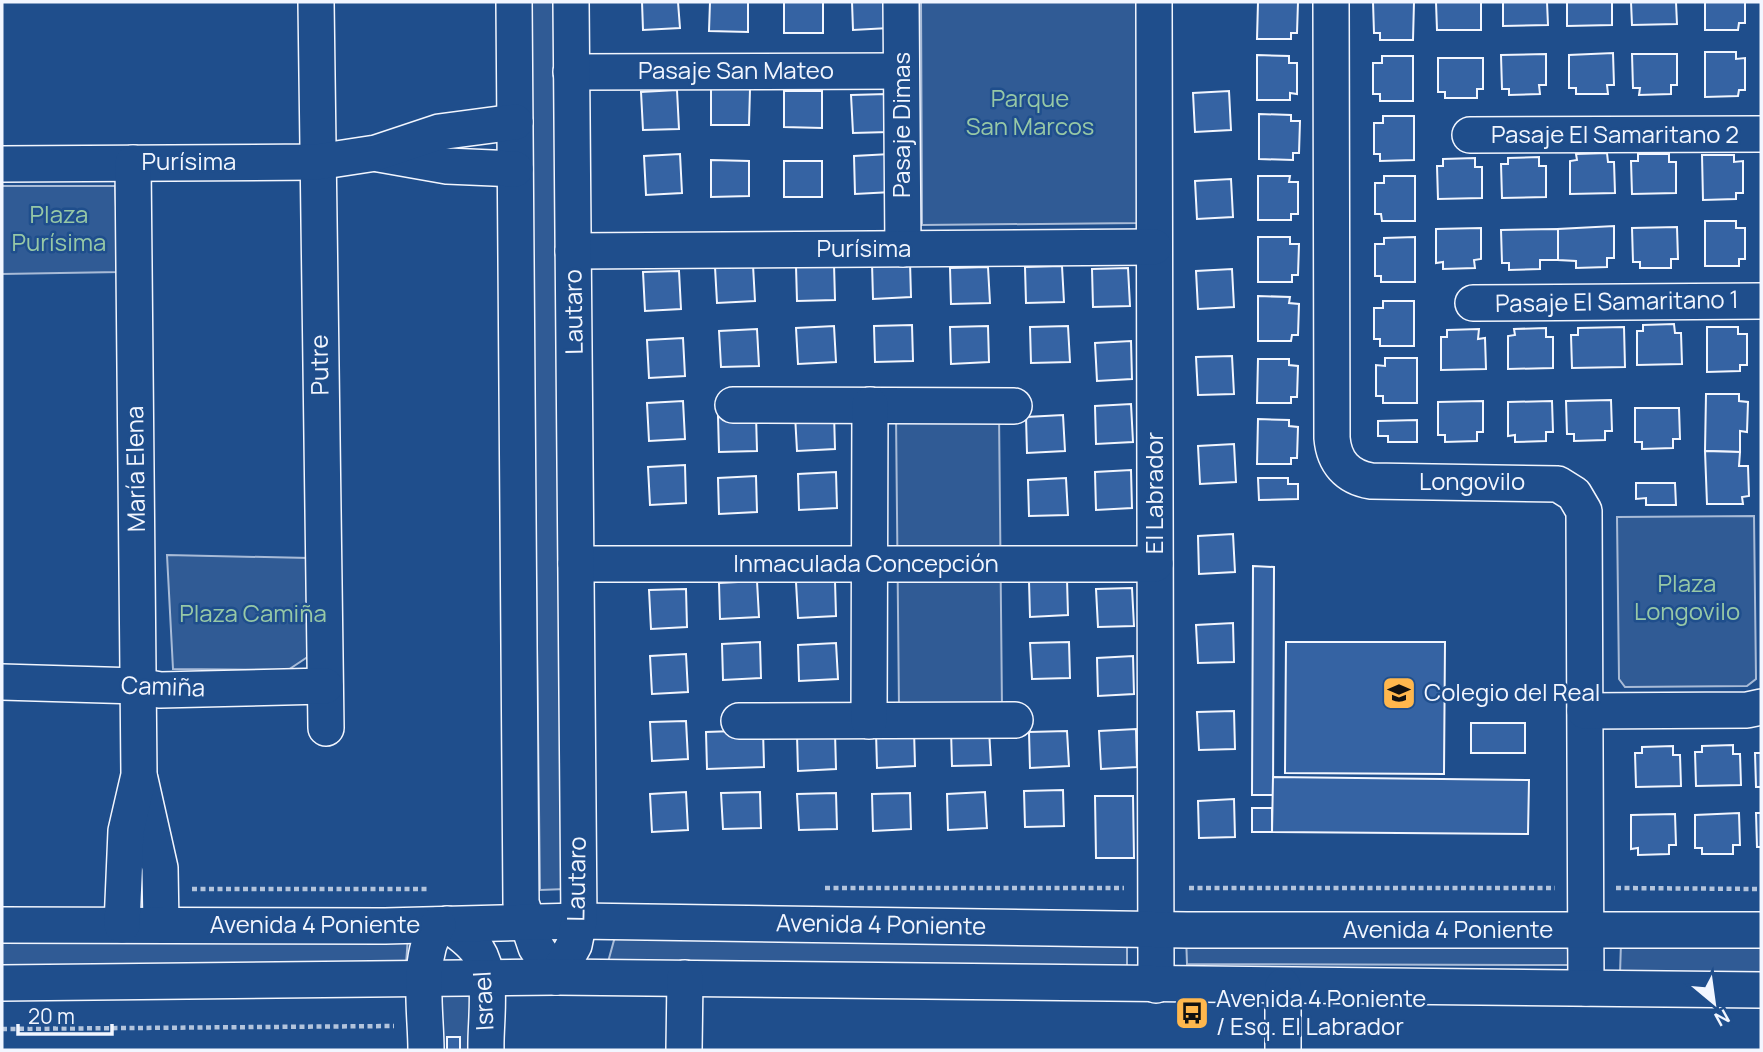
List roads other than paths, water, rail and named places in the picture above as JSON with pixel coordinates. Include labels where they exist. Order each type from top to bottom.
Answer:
[{"type":"street","name":"Putre","points":[[316,2],[326,728]]},
{"type":"street","name":"Lautaro","points":[[514,2],[521,889],[526,922],[536,947],[556,977],[573,945],[579,921],[571,2]]},
{"type":"street","name":"Pasaje Dimas","points":[[901,2],[903,249]]},
{"type":"street","name":"El Labrador","points":[[1154,2],[1156,985]]},
{"type":"street","name":"Longovilo","points":[[1331,2],[1333,449],[1344,470],[1362,480],[1548,482],[1574,494],[1584,511],[1586,988]]},
{"type":"street","name":"Pasaje San Mateo","points":[[571,72],[901,71]]},
{"type":"street","name":"Purísima","points":[[2,163],[317,162],[376,153],[439,132],[515,122]]},
{"type":"street","name":"Pasaje El Samaritano 2","points":[[1470,135],[1761,134]]},
{"type":"street","name":"Purísima","points":[[376,153],[447,166],[515,169]]},
{"type":"street","name":"María Elena","points":[[122,925],[126,831],[139,775],[132,163]]},
{"type":"street","name":"Purísima","points":[[573,251],[1154,247]]},
{"type":"street","name":"Pasaje El Samaritano 1","points":[[1473,303],[1761,301]]},
{"type":"street","points":[[733,405],[1014,407]]},
{"type":"street","points":[[869,721],[870,405]]},
{"type":"street","points":[[518,502],[575,502]]},
{"type":"street","name":"Inmaculada Concepción","points":[[576,564],[1155,564]]},
{"type":"street","name":"Camiña","points":[[2,682],[138,686],[160,691],[325,686]]},
{"type":"street","points":[[1585,711],[1747,710],[1761,707]]},
{"type":"street","points":[[739,721],[1015,720]]},
{"type":"street","name":"María Elena","points":[[139,775],[153,825],[161,925]]},
{"type":"street","name":"Avenida 4 Poniente","points":[[2,925],[443,925],[579,921],[1156,929],[1761,930]]},
{"type":"street","points":[[426,1038],[428,948],[443,925]]},
{"type":"street","name":"Israel","points":[[443,925],[478,952],[486,980],[485,1050]]},
{"type":"street","points":[[2,983],[486,980],[556,977],[1761,990]]},
{"type":"street","points":[[684,1050],[685,978]]},
{"type":"street","points":[[1283,986],[1283,1050]]},
{"type":"place","name":"Colegio del Real","points":[[1399,693]]},
{"type":"place","name":"Avenida 4 Poniente / Esq. El Labrador","points":[[1192,1013]]},
{"type":"park label","name":"Parque San Marcos","points":[[1030,113]]},
{"type":"park label","name":"Plaza Purísima","points":[[59,229]]},
{"type":"park label","name":"Plaza Longovilo","points":[[1687,598]]},
{"type":"park label","name":"Plaza Camiña","points":[[253,614]]}]
